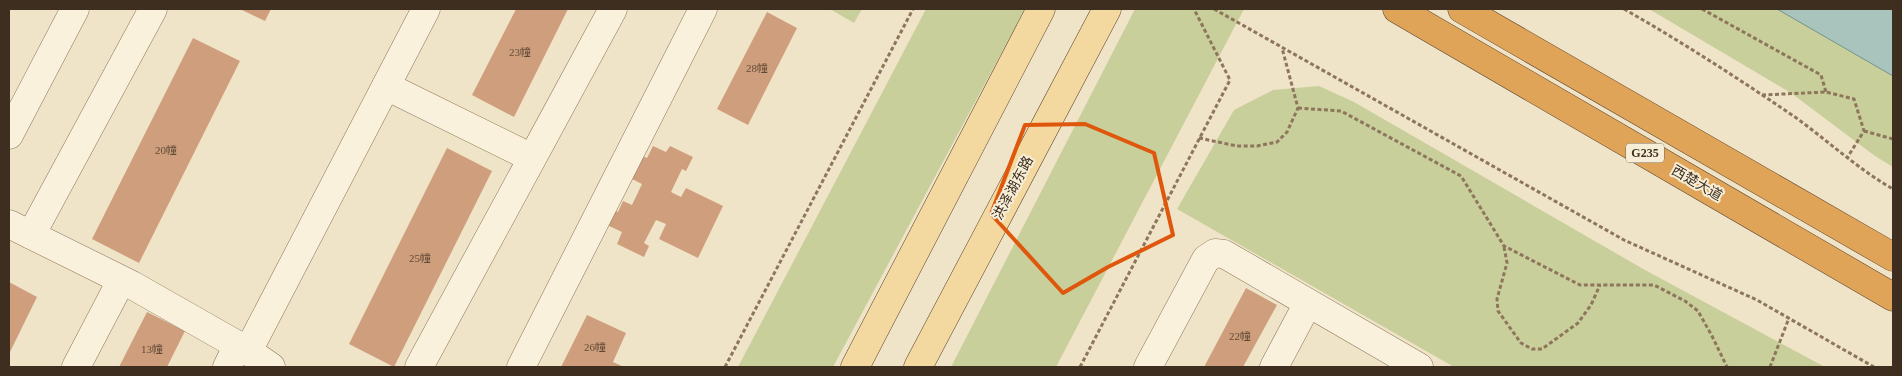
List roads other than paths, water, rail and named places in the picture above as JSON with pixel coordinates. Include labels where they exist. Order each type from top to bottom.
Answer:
[{"type":"highway","name":"西楚大道","points":[[1397,9],[1893,297]]},
{"type":"highway","name":"G235","points":[[1462,9],[1893,257]]},
{"type":"main road","points":[[855,367],[1040,9]]},
{"type":"main road","name":"洪泽湖东路","points":[[918,367],[1107,9]]},
{"type":"lane","points":[[9,135],[75,9]]},
{"type":"lane","points":[[153,9],[20,230],[132,285],[238,354],[271,367]]},
{"type":"lane","points":[[238,354],[386,86],[426,9]]},
{"type":"lane","points":[[420,367],[613,9]]},
{"type":"lane","points":[[521,367],[703,9]]},
{"type":"lane","points":[[386,86],[532,158]]},
{"type":"lane","points":[[1148,367],[1206,259],[1215,252],[1224,254],[1419,367]]},
{"type":"lane","points":[[76,367],[121,281]]},
{"type":"lane","points":[[1274,367],[1308,303]]},
{"type":"water","points":[[1777,9],[1893,9],[1893,76]]}]
